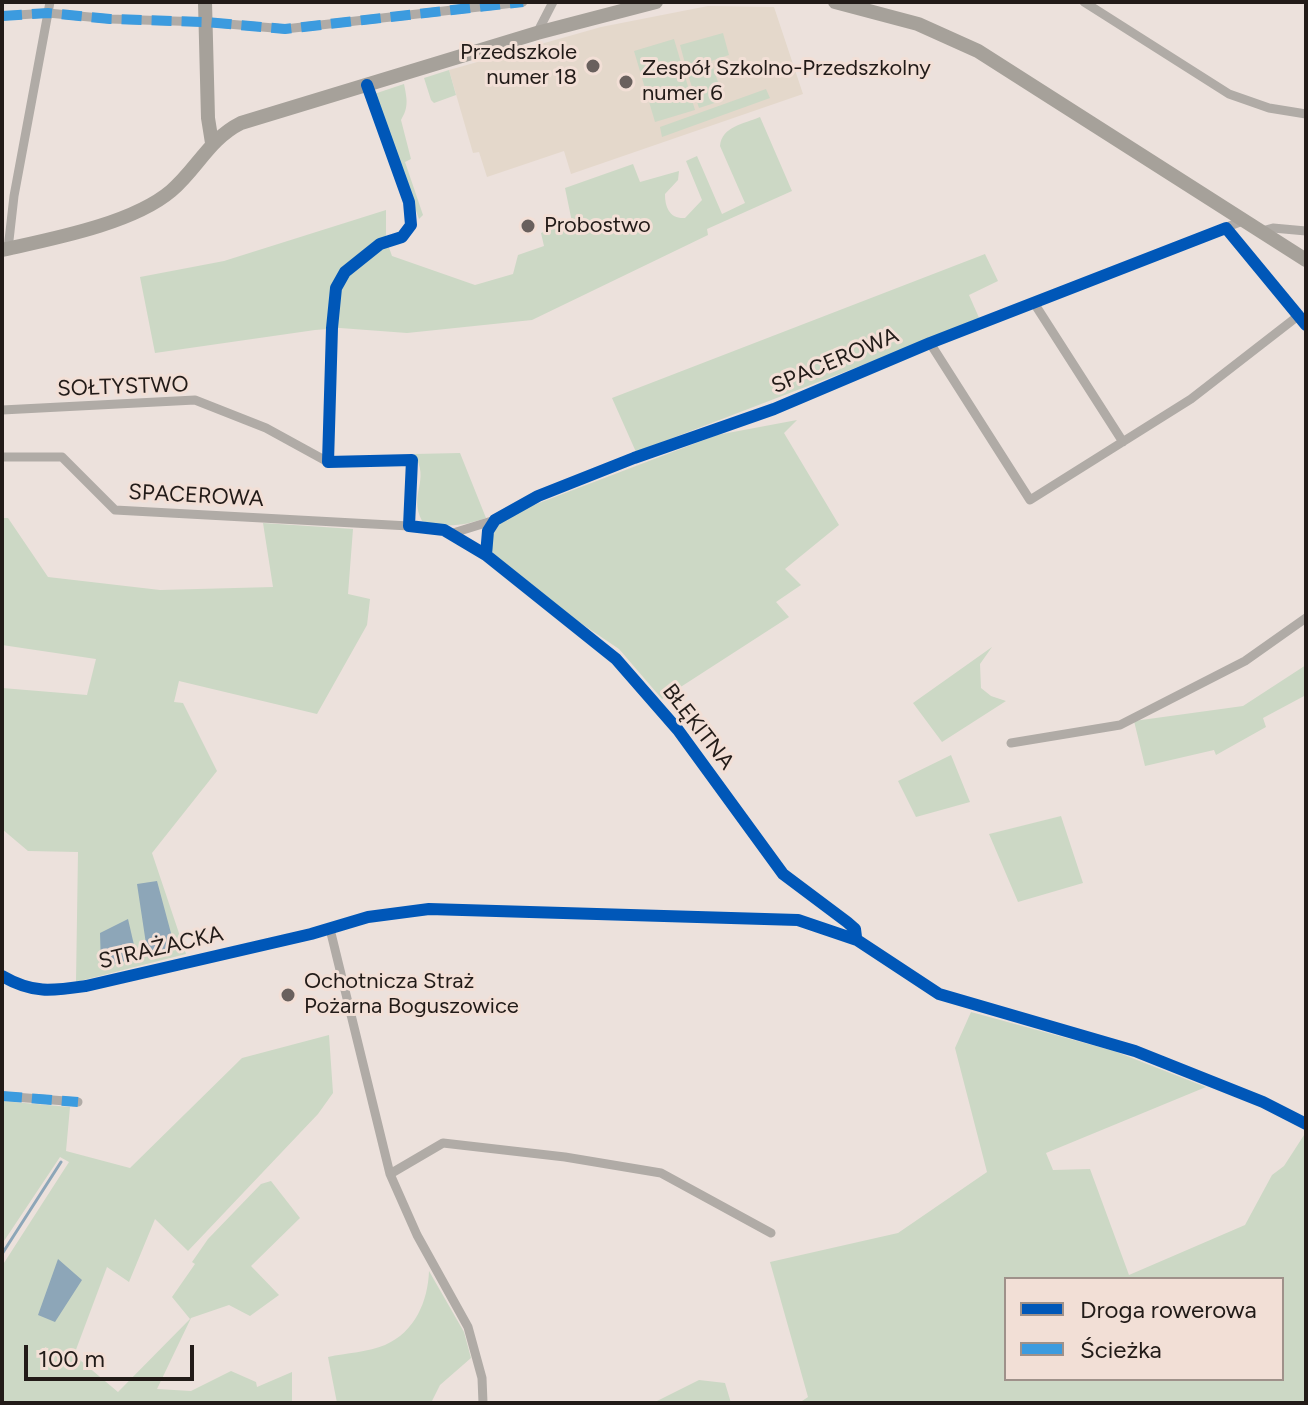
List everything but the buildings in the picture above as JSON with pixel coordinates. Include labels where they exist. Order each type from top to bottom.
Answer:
[{"type":"street","points":[[205,2],[208,118],[212,143]]},
{"type":"street","points":[[2,16],[48,6],[110,19],[205,22],[285,29],[523,2]]},
{"type":"street","points":[[537,33],[553,2]]},
{"type":"street","points":[[48,6],[5,249],[90,228],[152,204],[171,191],[212,143],[230,129],[251,120],[537,33],[656,2]]},
{"type":"street","points":[[835,2],[918,24],[978,51],[1306,260]]},
{"type":"street","points":[[1084,2],[1229,94],[1269,108],[1306,114]]},
{"type":"street","points":[[1242,245],[1245,220]]},
{"type":"street","name":"SPACEROWA","points":[[2,457],[62,457],[115,510],[409,526],[444,530],[450,534],[495,520],[538,496],[634,458],[774,409],[930,343],[1245,220]]},
{"type":"street","points":[[1226,228],[1306,325]]},
{"type":"street","points":[[1262,231],[1273,228],[1306,231]]},
{"type":"street","points":[[1034,303],[1123,442]]},
{"type":"street","name":"SPACEROWA","points":[[930,343],[1030,500],[1191,399],[1298,316]]},
{"type":"street","name":"SOŁTYSTWO","points":[[2,410],[195,400],[266,428],[328,462],[412,460],[409,526]]},
{"type":"street","points":[[486,555],[488,531],[495,520]]},
{"type":"street","name":"BŁĘKITNA","points":[[450,534],[486,555],[616,659],[678,730],[783,874],[855,929],[857,940]]},
{"type":"street","points":[[1011,743],[1120,725],[1245,661],[1306,618]]},
{"type":"street","name":"BŁĘKITNA","points":[[330,929],[368,917],[429,909],[798,920],[857,940],[939,994],[1135,1051],[1263,1102],[1306,1124]]},
{"type":"street","points":[[330,929],[390,1174],[417,1235],[468,1327],[482,1378],[483,1403]]},
{"type":"street","name":"STRAŻACKA","points":[[2,976],[21,987],[50,992],[330,929]]},
{"type":"street","points":[[2,1096],[78,1102]]},
{"type":"street","points":[[390,1174],[443,1143],[565,1157],[661,1173],[771,1233]]},
{"type":"shaded area","name":"Zespół Szkolno-Przedszkolny numer 6","points":[[708,6],[774,7],[803,94],[571,174],[564,151],[487,177],[479,152],[473,153],[449,70],[601,27]]},
{"type":"green space","points":[[723,33],[729,55],[711,61],[724,100],[699,108],[686,69],[704,63],[686,67],[680,45]]},
{"type":"green space","points":[[674,39],[695,110],[655,122],[634,51]]},
{"type":"green space","points":[[449,70],[456,95],[434,103],[424,78]]},
{"type":"green space","points":[[404,84],[407,103],[401,120],[411,159],[405,162],[423,215],[419,219],[374,94]]},
{"type":"green space","points":[[766,89],[770,98],[662,137],[660,127]]},
{"type":"green space","points":[[760,117],[792,191],[707,229],[708,235],[532,320],[407,333],[340,328],[315,330],[155,353],[140,277],[224,261],[386,210],[386,239],[392,256],[475,285],[513,274],[518,255],[544,246],[541,233],[572,222],[565,188],[633,164],[640,182],[679,171],[678,180],[665,194],[665,199],[672,215],[685,218],[702,200],[686,161],[697,156],[722,214],[745,203],[720,146],[722,139],[729,130]]},
{"type":"green space","points":[[985,254],[998,281],[969,295],[980,320],[636,452],[612,398]]},
{"type":"green space","points":[[797,420],[784,433],[839,525],[785,569],[801,585],[776,602],[789,617],[662,699],[619,649],[579,622],[493,553],[489,540],[505,516],[717,435]]},
{"type":"green space","points":[[460,453],[486,518],[454,525],[422,521],[417,503],[420,472],[414,454]]},
{"type":"green space","points":[[2,518],[8,518],[48,577],[160,590],[273,587],[263,523],[353,529],[348,594],[370,599],[367,625],[317,714],[179,681],[174,702],[183,703],[217,771],[152,853],[186,954],[76,982],[78,852],[28,851],[2,829],[2,688],[87,695],[96,659],[2,645]]},
{"type":"green space","points":[[992,647],[980,664],[981,688],[991,696],[1006,701],[942,742],[913,703]]},
{"type":"green space","points":[[1306,665],[1306,695],[1263,718],[1266,727],[1216,755],[1214,750],[1145,766],[1134,721],[1243,706]]},
{"type":"green space","points":[[951,755],[970,802],[916,817],[898,781]]},
{"type":"green space","points":[[1061,816],[1083,883],[1018,902],[989,834]]},
{"type":"green space","points":[[971,1012],[1114,1051],[1206,1087],[1046,1153],[1053,1170],[1090,1169],[1129,1275],[1245,1225],[1272,1175],[1284,1166],[1306,1132],[1306,1403],[799,1403],[808,1397],[770,1262],[898,1233],[987,1172],[955,1048]]},
{"type":"green space","points":[[329,1035],[333,1093],[318,1114],[188,1251],[155,1219],[129,1282],[107,1267],[74,1355],[118,1392],[190,1319],[172,1297],[208,1239],[261,1184],[271,1181],[300,1218],[251,1266],[279,1295],[250,1316],[229,1305],[191,1318],[157,1389],[191,1391],[231,1371],[256,1382],[257,1387],[292,1372],[292,1403],[2,1403],[2,1266],[69,1162],[60,1157],[2,1244],[2,1101],[70,1107],[66,1151],[130,1168],[242,1058]]},
{"type":"green space","points":[[429,1271],[464,1332],[471,1358],[440,1385],[431,1403],[337,1403],[328,1357],[379,1347],[404,1332],[423,1304]]},
{"type":"green space","points":[[699,1380],[725,1383],[731,1403],[653,1403]]},
{"type":"water","points":[[157,881],[175,948],[148,957],[137,884]]},
{"type":"water","points":[[128,919],[137,958],[101,967],[100,933]]},
{"type":"water","points":[[58,1259],[82,1280],[55,1322],[38,1315]]},
{"type":"waterway","points":[[2,1254],[61,1162]]},
{"type":"marked path","points":[[2,16],[48,13],[285,29],[523,2]]},
{"type":"marked path","points":[[2,1096],[78,1102]]},
{"type":"cycle path","points":[[367,85],[409,202],[411,225],[402,237],[380,244],[345,272],[336,288],[328,462],[412,460],[409,526],[444,530],[486,555],[616,659],[678,730],[783,874],[847,922],[855,929],[856,937]]},
{"type":"cycle path","points":[[486,555],[488,531],[495,520],[538,496],[634,458],[774,409],[930,343],[1226,228],[1306,325]]},
{"type":"cycle path","points":[[2,976],[23,986],[43,990],[86,986],[311,934],[368,917],[429,909],[798,920],[857,940],[939,994],[1135,1051],[1263,1102],[1306,1124]]},
{"type":"place","name":"Przedszkole numer 18","points":[[593,66]]},
{"type":"place","name":"Zespół Szkolno-Przedszkolny numer 6","points":[[626,82]]},
{"type":"place","name":"Probostwo","points":[[528,226]]},
{"type":"place","name":"Ochotnicza Straż Pożarna Boguszowice","points":[[288,995]]}]
